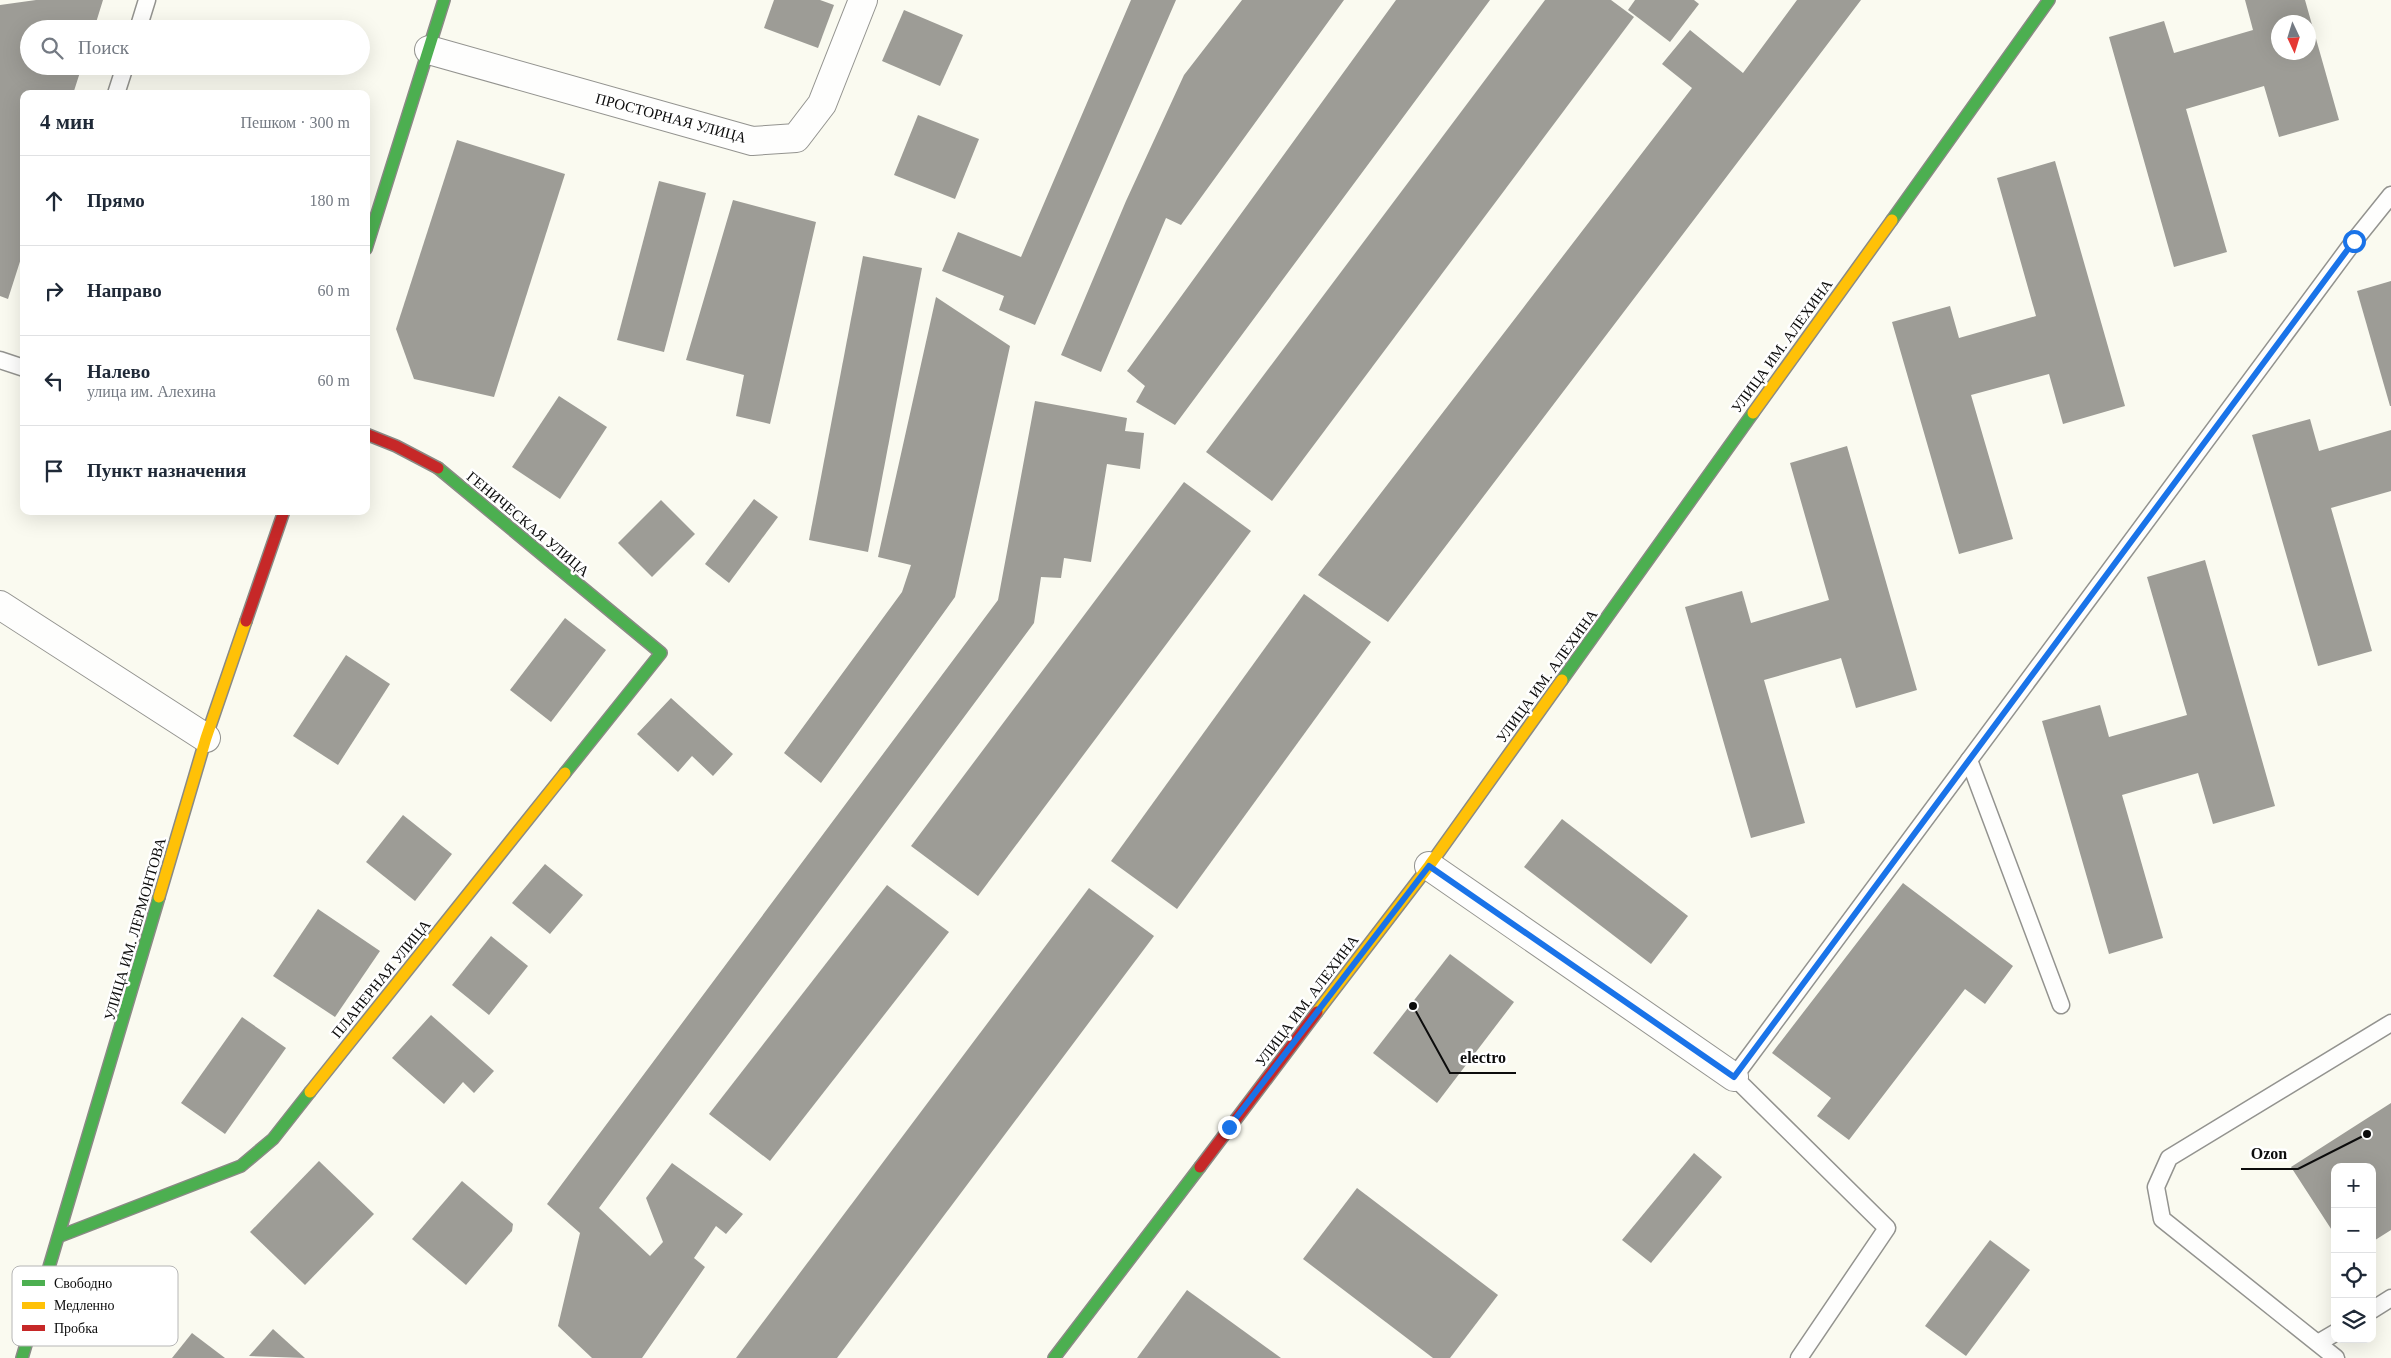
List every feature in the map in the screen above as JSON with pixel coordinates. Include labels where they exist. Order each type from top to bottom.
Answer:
[{"type":"main road","points":[[370,236],[444,0]]},
{"type":"main road","name":"УЛИЦА ИМ. АЛЕХИНА","points":[[1054,1358],[1429,866],[2049,0]]},
{"type":"main road","name":"ГЕНИЧЕСКАЯ УЛИЦА","points":[[370,436],[396,446],[439,469],[661,653]]},
{"type":"main road","name":"УЛИЦА ИМ. ЛЕРМОНТОВА","points":[[51,1266],[206,738],[283,515]]},
{"type":"main road","name":"ПЛАНЕРНАЯ УЛИЦА","points":[[60,1236],[241,1166],[273,1139],[661,653]]},
{"type":"main road","name":"УЛИЦА ИМ. ЛЕРМОНТОВА","points":[[22,1358],[26,1346]]},
{"type":"street","name":"ПРОСТОРНАЯ УЛИЦА","points":[[429,50],[752,141],[796,138],[822,104],[864,0]]},
{"type":"street","points":[[0,606],[206,738]]},
{"type":"street","points":[[1429,866],[1734,1077]]},
{"type":"lane","points":[[141,20],[147,0]]},
{"type":"lane","points":[[117,90],[122,75]]},
{"type":"lane","points":[[1799,1358],[1887,1228],[1734,1077],[2354,241],[2391,195]]},
{"type":"lane","points":[[0,360],[20,367]]},
{"type":"lane","points":[[1969,760],[2061,1005]]},
{"type":"lane","points":[[2336,1358],[2162,1219],[2156,1187],[2169,1158],[2391,1023]]},
{"type":"lane","points":[[2376,1307],[2391,1298]]},
{"type":"lane","points":[[2318,1343],[2331,1335]]},
{"type":"building","points":[[36,0],[103,0],[97,20],[20,20],[20,75],[79,75],[74,90],[20,90],[20,262],[8,299],[0,296],[0,5]]},
{"type":"building","points":[[774,0],[820,0],[834,5],[818,48],[764,28]]},
{"type":"building","points":[[1131,0],[1176,0],[1035,325],[999,310],[1004,296],[942,271],[958,232],[1021,257]]},
{"type":"building","points":[[1242,0],[1344,0],[1181,225],[1166,218],[1101,372],[1061,355],[1126,201],[1184,75]]},
{"type":"building","points":[[1396,0],[1490,0],[1175,425],[1136,402],[1145,386],[1127,371]]},
{"type":"building","points":[[1545,0],[1611,0],[1634,17],[1272,501],[1206,452]]},
{"type":"building","points":[[1635,0],[1694,0],[1699,4],[1670,42],[1628,10]]},
{"type":"building","points":[[1797,0],[1861,0],[1388,622],[1318,575],[1692,88],[1662,64],[1690,30],[1743,73]]},
{"type":"building","points":[[2245,0],[2305,0],[2309,15],[2271,15],[2271,60],[2316,60],[2316,39],[2339,120],[2279,137],[2264,86],[2186,109],[2227,252],[2174,267],[2109,37],[2164,21],[2174,53],[2253,30]]},
{"type":"building","points":[[904,10],[963,35],[940,86],[882,61]]},
{"type":"building","points":[[918,115],[979,139],[955,199],[894,175]]},
{"type":"building","points":[[457,140],[565,174],[494,397],[414,379],[396,329]]},
{"type":"building","points":[[2055,161],[2125,406],[2063,424],[2049,374],[1971,395],[2013,539],[1959,554],[1892,322],[1950,306],[1959,338],[2036,316],[1997,178]]},
{"type":"building","points":[[659,181],[706,193],[664,352],[617,340]]},
{"type":"building","points":[[733,200],[816,222],[770,424],[736,416],[744,375],[686,360]]},
{"type":"building","points":[[863,256],[922,268],[868,552],[809,540]]},
{"type":"building","points":[[2391,281],[2391,406],[2390,406],[2357,291]]},
{"type":"building","points":[[936,297],[1010,346],[955,597],[821,783],[784,753],[902,592],[911,565],[878,557]]},
{"type":"building","points":[[559,396],[607,427],[560,499],[512,467]]},
{"type":"building","points":[[1035,401],[1127,418],[1125,431],[1144,433],[1140,469],[1107,464],[1091,562],[1064,558],[1061,578],[1041,577],[1034,623],[599,1208],[650,1256],[663,1242],[646,1198],[672,1163],[743,1214],[726,1234],[716,1226],[694,1258],[705,1267],[642,1358],[592,1358],[558,1326],[580,1233],[547,1204],[998,600]]},
{"type":"building","points":[[2310,419],[2319,451],[2391,430],[2391,491],[2331,508],[2372,651],[2318,666],[2252,435]]},
{"type":"building","points":[[1847,446],[1917,690],[1856,708],[1841,658],[1764,680],[1805,823],[1751,838],[1685,607],[1742,591],[1751,623],[1829,600],[1790,463]]},
{"type":"building","points":[[1184,482],[1251,531],[978,896],[911,846]]},
{"type":"building","points":[[754,499],[778,517],[729,583],[705,564]]},
{"type":"building","points":[[661,500],[695,534],[652,577],[618,543]]},
{"type":"building","points":[[2205,560],[2275,806],[2213,824],[2198,773],[2122,795],[2163,938],[2109,954],[2042,721],[2100,705],[2109,737],[2187,715],[2147,577]]},
{"type":"building","points":[[1304,594],[1371,642],[1177,909],[1111,861]]},
{"type":"building","points":[[565,618],[606,650],[551,722],[510,690]]},
{"type":"building","points":[[346,655],[390,684],[338,765],[293,736]]},
{"type":"building","points":[[671,698],[733,754],[713,776],[692,756],[678,772],[637,734]]},
{"type":"building","points":[[403,815],[452,854],[415,901],[366,862]]},
{"type":"building","points":[[1562,819],[1688,916],[1651,964],[1524,867]]},
{"type":"building","points":[[545,864],[583,895],[550,934],[512,903]]},
{"type":"building","points":[[1903,883],[2013,966],[1985,1004],[1965,989],[1849,1140],[1817,1116],[1831,1098],[1772,1053]]},
{"type":"building","points":[[887,885],[949,932],[770,1161],[709,1114]]},
{"type":"building","points":[[1089,888],[1154,936],[837,1358],[736,1358]]},
{"type":"building","points":[[318,909],[380,951],[335,1017],[273,976]]},
{"type":"building","points":[[491,936],[528,966],[489,1015],[452,985]]},
{"type":"building","points":[[1450,954],[1514,1002],[1437,1103],[1373,1053]]},
{"type":"building","points":[[431,1015],[494,1071],[474,1093],[463,1082],[444,1104],[392,1058]]},
{"type":"building","points":[[242,1017],[286,1048],[225,1134],[181,1103]]},
{"type":"building","points":[[2391,1103],[2391,1230],[2376,1239],[2376,1163],[2331,1163],[2331,1229],[2291,1167]]},
{"type":"building","points":[[1694,1153],[1722,1177],[1651,1263],[1622,1240]]},
{"type":"building","points":[[319,1161],[374,1214],[305,1285],[250,1232]]},
{"type":"building","points":[[462,1181],[513,1224],[512,1231],[466,1285],[412,1239]]},
{"type":"building","points":[[1357,1188],[1498,1295],[1450,1358],[1433,1358],[1303,1259]]},
{"type":"building","points":[[1990,1240],[2030,1270],[1966,1356],[1925,1326]]},
{"type":"building","points":[[1187,1290],[1281,1358],[1137,1358]]},
{"type":"building","points":[[273,1329],[305,1358],[249,1356]]},
{"type":"building","points":[[192,1333],[225,1358],[172,1358]]},
{"type":"traffic: fast","points":[[370,236],[444,0]]},
{"type":"traffic: fast","points":[[1892,220],[2049,0]]},
{"type":"traffic: fast","points":[[1562,680],[1753,413]]},
{"type":"traffic: fast","points":[[438,468],[661,653],[565,773]]},
{"type":"traffic: fast","points":[[49,1266],[159,897]]},
{"type":"traffic: fast","points":[[60,1236],[241,1166],[273,1139],[310,1092]]},
{"type":"traffic: fast","points":[[1054,1358],[1200,1167]]},
{"type":"traffic: fast","points":[[22,1358],[26,1346]]},
{"type":"traffic: slow","points":[[1753,413],[1892,220]]},
{"type":"traffic: slow","points":[[159,897],[206,738],[246,621]]},
{"type":"traffic: slow","points":[[1317,1012],[1429,866],[1562,680]]},
{"type":"traffic: slow","points":[[310,1092],[565,773]]},
{"type":"traffic: jam","points":[[370,436],[396,446],[438,468]]},
{"type":"traffic: jam","points":[[246,621],[283,515]]},
{"type":"traffic: jam","points":[[1200,1167],[1317,1012]]},
{"type":"place","name":"electro","points":[[1413,1006]]},
{"type":"place","name":"Ozon","points":[[2367,1134]]},
{"type":"route","points":[[1229,1127],[1429,866],[1734,1077],[2354,241]]}]
